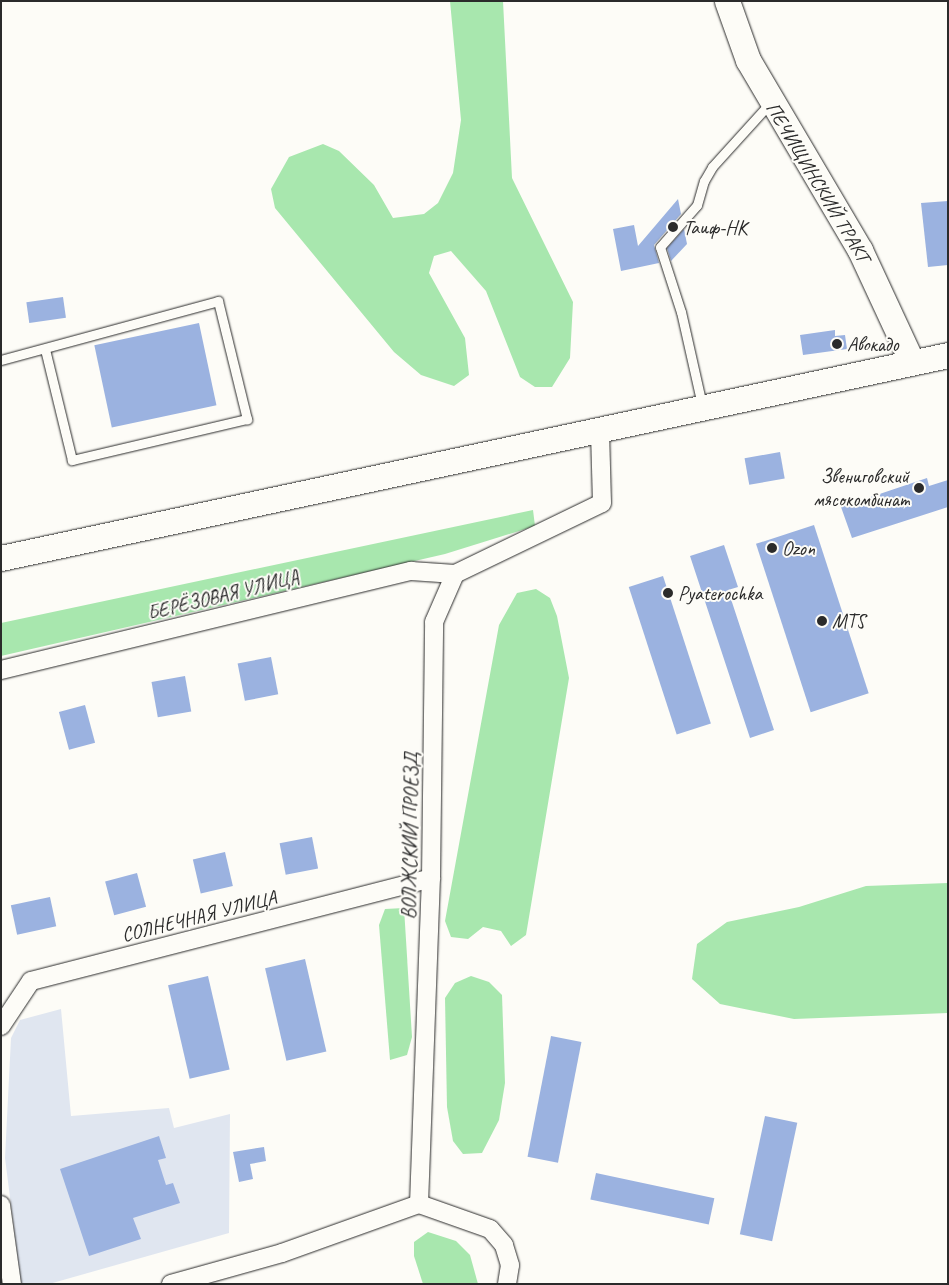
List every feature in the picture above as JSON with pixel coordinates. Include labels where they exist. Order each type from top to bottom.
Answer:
[{"type":"street","name":"ПЕЧИЩИНСКИЙ ТРАКТ","points":[[727,1],[748,60],[770,103],[860,250],[912,362]]},
{"type":"street","points":[[1,558],[948,355]]},
{"type":"street","points":[[455,574],[602,503],[600,430]]},
{"type":"street","name":"БЕРЁЗОВАЯ УЛИЦА","points":[[1,670],[411,571],[455,574]]},
{"type":"street","name":"ВОЛЖСКИЙ ПРОЕЗД","points":[[419,1204],[431,878],[434,622],[455,574]]},
{"type":"street","name":"СОЛНЕЧНАЯ УЛИЦА","points":[[1,1026],[31,980],[431,878]]},
{"type":"street","points":[[171,1284],[282,1253],[419,1204],[490,1229],[504,1245],[508,1258],[507,1284]]},
{"type":"street","points":[[1,1205],[12,1284]]},
{"type":"lane","points":[[702,408],[681,312],[660,247],[697,205],[704,181],[712,167],[770,103]]},
{"type":"lane","points":[[1,360],[218,301],[247,419],[72,460],[45,349]]},
{"type":"shaded area","points":[[61,1009],[71,1116],[169,1108],[174,1128],[230,1114],[229,1233],[49,1284],[21,1284],[5,1158],[11,1038],[20,1020]]},
{"type":"green space","points":[[450,1],[503,1],[512,178],[573,302],[570,358],[552,387],[535,387],[520,377],[486,291],[451,251],[434,256],[429,273],[465,338],[469,375],[454,386],[421,375],[394,352],[275,208],[271,189],[289,157],[323,144],[339,151],[374,185],[393,218],[424,214],[438,203],[453,173],[461,120]]},
{"type":"green space","points":[[533,510],[535,526],[445,554],[1,656],[1,623]]},
{"type":"green space","points":[[536,589],[550,598],[557,616],[569,678],[526,935],[511,946],[501,931],[483,927],[468,939],[451,937],[445,921],[499,625],[517,593]]},
{"type":"green space","points":[[948,883],[948,1013],[794,1019],[720,1004],[692,979],[697,944],[727,922],[799,907],[866,886]]},
{"type":"green space","points":[[404,908],[412,1037],[407,1055],[390,1060],[379,925],[385,909]]},
{"type":"green space","points":[[471,976],[489,982],[502,995],[505,1083],[499,1120],[482,1153],[463,1154],[453,1141],[447,1107],[445,998],[455,983]]},
{"type":"green space","points":[[428,1232],[456,1241],[470,1255],[478,1284],[423,1284],[414,1256],[414,1242]]},
{"type":"building","points":[[678,199],[681,214],[654,245],[659,263],[621,271],[613,229],[634,225],[638,246]]},
{"type":"building","points":[[948,201],[948,265],[928,267],[921,203]]},
{"type":"building","points":[[684,229],[687,244],[671,261],[667,248]]},
{"type":"building","points":[[63,297],[66,318],[29,323],[26,302]]},
{"type":"building","points":[[199,323],[216,405],[112,427],[94,345]]},
{"type":"building","points":[[835,330],[835,336],[845,335],[847,349],[803,355],[800,335]]},
{"type":"building","points":[[780,452],[785,479],[749,485],[745,458]]},
{"type":"building","points":[[927,478],[929,486],[948,480],[948,507],[852,538],[841,507]]},
{"type":"building","points":[[814,525],[869,693],[811,712],[756,544]]},
{"type":"building","points":[[724,545],[738,587],[728,590],[774,730],[750,738],[690,556]]},
{"type":"building","points":[[663,576],[711,723],[677,735],[629,587]]},
{"type":"building","points":[[271,657],[278,694],[245,701],[238,663]]},
{"type":"building","points":[[185,676],[191,711],[158,717],[152,682]]},
{"type":"building","points":[[85,705],[95,743],[69,750],[59,712]]},
{"type":"building","points":[[312,837],[318,868],[286,875],[280,843]]},
{"type":"building","points":[[225,852],[233,886],[201,894],[193,859]]},
{"type":"building","points":[[137,873],[146,907],[114,915],[105,882]]},
{"type":"building","points":[[50,897],[56,926],[17,935],[11,905]]},
{"type":"building","points":[[305,959],[326,1052],[286,1061],[265,968]]},
{"type":"building","points":[[208,976],[230,1070],[190,1079],[168,985]]},
{"type":"building","points":[[551,1036],[581,1042],[558,1163],[528,1157]]},
{"type":"building","points":[[765,1116],[797,1123],[772,1241],[740,1234]]},
{"type":"building","points":[[159,1136],[166,1158],[158,1160],[166,1185],[173,1183],[180,1203],[133,1218],[141,1239],[89,1256],[60,1169]]},
{"type":"building","points":[[264,1147],[266,1161],[250,1164],[253,1179],[239,1182],[233,1152]]},
{"type":"building","points":[[596,1173],[714,1198],[709,1225],[590,1199]]},
{"type":"place","name":"Таиф-НК","points":[[673,227]]},
{"type":"place","name":"Авокадо","points":[[837,344]]},
{"type":"place","name":"Звениговский мясокомбинат","points":[[919,488]]},
{"type":"place","name":"Ozon","points":[[772,548]]},
{"type":"place","name":"Pyaterochka","points":[[668,593]]},
{"type":"place","name":"MTS","points":[[822,621]]}]
